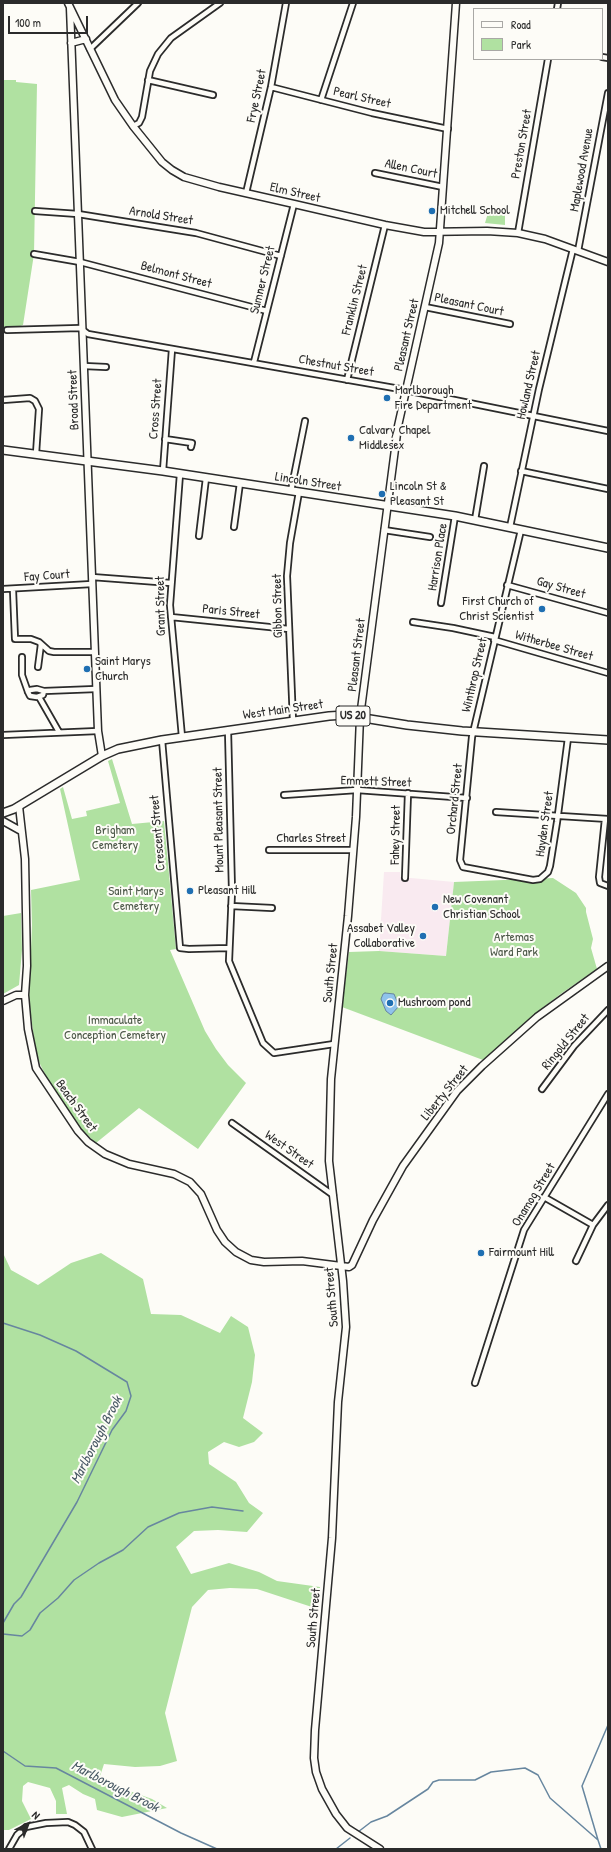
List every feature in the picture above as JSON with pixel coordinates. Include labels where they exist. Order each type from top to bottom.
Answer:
[{"type":"main road","name":"Lincoln Street","points":[[3,450],[163,471],[455,516],[608,548]]},
{"type":"main road","name":"West Main Street","points":[[3,813],[19,806],[102,756],[118,749],[162,740],[338,715],[407,725],[473,732],[608,740]]},
{"type":"street","points":[[90,49],[138,3]]},
{"type":"street","points":[[133,126],[139,123],[142,117],[148,80],[153,63],[171,38],[220,3]]},
{"type":"street","name":"Frye Street","points":[[246,193],[272,87],[286,3]]},
{"type":"street","points":[[321,100],[353,3]]},
{"type":"street","name":"Pleasant Street","points":[[360,717],[398,426],[440,232],[456,3]]},
{"type":"street","name":"Elm Street","points":[[69,6],[115,100],[133,126],[162,162],[172,170],[196,180],[246,193],[385,225],[424,232],[487,230],[518,233],[545,239],[608,262]]},
{"type":"street","name":"Broad Street","points":[[69,6],[96,689],[98,731],[102,756]]},
{"type":"street","points":[[71,43],[86,39]]},
{"type":"street","name":"Preston Street","points":[[518,233],[548,60]]},
{"type":"street","points":[[148,80],[213,95]]},
{"type":"street","name":"Pearl Street","points":[[272,87],[321,100],[448,129]]},
{"type":"street","name":"Maplewood Avenue","points":[[576,250],[608,93]]},
{"type":"street","name":"Allen Court","points":[[375,173],[443,187]]},
{"type":"street","name":"Sumner Street","points":[[254,362],[294,204]]},
{"type":"street","name":"Arnold Street","points":[[35,211],[78,214],[196,233],[281,256]]},
{"type":"street","name":"Franklin Street","points":[[347,380],[385,225]]},
{"type":"street","name":"Howland Street","points":[[510,527],[534,416],[576,250]]},
{"type":"street","name":"Belmont Street","points":[[34,254],[80,262],[267,310]]},
{"type":"street","name":"Pleasant Court","points":[[424,307],[510,324]]},
{"type":"street","name":"Chestnut Street","points":[[7,330],[80,328],[88,334],[254,362],[406,390],[608,431]]},
{"type":"street","name":"Cross Street","points":[[163,471],[172,349]]},
{"type":"street","points":[[84,366],[106,367]]},
{"type":"street","points":[[3,400],[30,398],[35,401],[39,409],[36,454]]},
{"type":"street","points":[[291,491],[305,421]]},
{"type":"street","points":[[165,439],[192,443],[191,447]]},
{"type":"street","points":[[475,520],[484,466]]},
{"type":"street","points":[[521,471],[608,489]]},
{"type":"street","name":"Grant Street","points":[[180,474],[171,583],[171,617],[182,737]]},
{"type":"street","points":[[199,536],[206,478]]},
{"type":"street","points":[[234,527],[240,483]]},
{"type":"street","name":"Gibbon Street","points":[[293,721],[288,576],[290,543],[299,492]]},
{"type":"street","name":"Harrison Place","points":[[441,603],[455,516]]},
{"type":"street","points":[[384,530],[430,537]]},
{"type":"street","name":"Winthrop Street","points":[[473,732],[521,530]]},
{"type":"street","points":[[92,577],[171,583]]},
{"type":"street","name":"Fay Court","points":[[3,589],[13,590],[92,584]]},
{"type":"street","name":"Gay Street","points":[[508,585],[608,613]]},
{"type":"street","points":[[13,590],[15,638],[31,639],[41,644],[49,651],[54,652],[95,652]]},
{"type":"street","name":"Paris Street","points":[[171,617],[289,629]]},
{"type":"street","name":"Witherbee Street","points":[[413,622],[454,628],[608,673]]},
{"type":"street","points":[[38,667],[41,644]]},
{"type":"street","points":[[22,657],[22,675],[28,692],[33,697],[39,697],[43,695],[44,691]]},
{"type":"street","points":[[28,692],[33,689],[44,691],[96,689]]},
{"type":"street","points":[[39,697],[59,732]]},
{"type":"street","name":"South Street","points":[[360,717],[354,850],[330,1085],[329,1150],[341,1266],[346,1343],[342,1359],[338,1402],[332,1538],[315,1730],[314,1758],[316,1772],[322,1789],[330,1806],[343,1825],[353,1833],[380,1849]]},
{"type":"street","name":"Mount Pleasant Street","points":[[228,730],[231,906],[229,962],[263,1043],[274,1053],[334,1044]]},
{"type":"street","points":[[3,734],[98,731]]},
{"type":"street","name":"Orchard Street","points":[[463,867],[460,860],[473,732]]},
{"type":"street","name":"Hayden Street","points":[[463,867],[522,878],[540,879],[548,872],[558,816],[568,738]]},
{"type":"street","name":"Crescent Street","points":[[162,740],[180,948],[189,950],[229,948]]},
{"type":"street","name":"Emmett Street","points":[[284,796],[357,790],[467,798]]},
{"type":"street","name":"Fahey Street","points":[[405,878],[408,793]]},
{"type":"street","name":"Beach Street","points":[[19,806],[25,874],[27,966],[25,994],[28,1029],[36,1068],[78,1131],[88,1142],[105,1154],[124,1162],[174,1174],[190,1182],[201,1194],[222,1238],[232,1249],[247,1259],[260,1262],[302,1261],[341,1266]]},
{"type":"street","points":[[496,812],[607,819],[599,877],[600,883],[608,886]]},
{"type":"street","points":[[3,821],[21,831]]},
{"type":"street","name":"Charles Street","points":[[269,850],[354,850]]},
{"type":"street","points":[[231,906],[272,908]]},
{"type":"street","name":"Liberty Street","points":[[341,1266],[349,1268],[352,1265],[376,1215],[404,1166],[457,1091],[482,1066],[537,1017],[608,966]]},
{"type":"street","points":[[3,1001],[16,995],[25,994]]},
{"type":"street","name":"Ringold Street","points":[[542,1089],[574,1046],[608,1010]]},
{"type":"street","name":"Onamog Street","points":[[475,1383],[524,1230],[608,1094]]},
{"type":"street","name":"West Street","points":[[232,1123],[333,1196]]},
{"type":"street","points":[[544,1197],[593,1225]]},
{"type":"street","points":[[576,1260],[593,1225],[608,1205]]},
{"type":"street","points":[[8,1849],[17,1835],[26,1827],[46,1823],[68,1822],[84,1832],[92,1849]]},
{"type":"shaded area","points":[[384,872],[400,872],[400,877],[454,882],[446,956],[379,951]]},
{"type":"green space","points":[[3,80],[16,80],[16,82],[37,84],[34,254],[23,325],[3,333]]},
{"type":"green space","points":[[488,213],[505,214],[505,225],[485,223]]},
{"type":"green space","name":"Immaculate Conception Cemetery","points":[[112,759],[132,824],[164,821],[176,949],[170,950],[205,1031],[228,1065],[246,1083],[198,1149],[139,1108],[96,1143],[83,1131],[51,1086],[40,1064],[35,1047],[29,1000],[32,925],[31,890],[80,880],[60,789],[63,787],[72,819],[87,816],[86,811],[120,803],[108,761]]},
{"type":"green space","name":"Artemas Ward Park","points":[[553,878],[576,893],[586,908],[593,939],[591,948],[597,969],[537,1012],[483,1060],[342,1007],[349,952],[379,951],[446,956],[454,882]]},
{"type":"green space","points":[[21,913],[22,950],[19,985],[3,994],[3,916]]},
{"type":"green space","points":[[3,1253],[11,1270],[38,1285],[71,1263],[101,1253],[143,1279],[151,1314],[181,1315],[220,1333],[231,1316],[248,1327],[255,1355],[252,1382],[243,1418],[263,1433],[254,1442],[239,1447],[224,1442],[208,1452],[209,1464],[236,1482],[249,1503],[263,1513],[247,1532],[218,1530],[194,1531],[176,1547],[191,1574],[229,1563],[259,1572],[277,1581],[320,1587],[318,1609],[257,1589],[230,1588],[208,1590],[192,1607],[165,1713],[177,1761],[160,1766],[135,1767],[104,1764],[100,1776],[107,1783],[152,1799],[167,1808],[122,1817],[97,1810],[95,1799],[83,1794],[69,1785],[62,1788],[67,1814],[56,1814],[56,1801],[50,1788],[28,1782],[23,1786],[22,1801],[31,1819],[9,1830],[3,1830]]},
{"type":"water","name":"Mushroom pond","points":[[385,993],[394,994],[399,1006],[391,1015],[386,1011],[381,999]]},
{"type":"waterway","name":"Marlborough Brook","points":[[3,1323],[40,1335],[76,1351],[127,1382],[131,1396],[126,1411],[112,1430],[77,1502],[21,1597],[14,1604],[3,1623]]},
{"type":"waterway","points":[[3,1634],[22,1636],[30,1630],[40,1613],[58,1598],[74,1580],[99,1563],[123,1550],[148,1527],[179,1513],[212,1507],[243,1511]]},
{"type":"waterway","points":[[598,1840],[582,1786],[608,1725]]},
{"type":"waterway","name":"Marlborough Brook","points":[[3,1751],[25,1766],[56,1768],[181,1833],[217,1849]]},
{"type":"waterway","name":"Marlborough Brook","points":[[358,1832],[371,1822],[387,1816],[428,1789],[433,1782],[439,1780],[475,1780],[491,1772],[525,1768],[538,1775],[550,1798],[598,1840],[601,1849]]},
{"type":"waterway","name":"Marlborough Brook","points":[[336,1849],[350,1838]]},
{"type":"place","name":"Mitchell School","points":[[432,211]]},
{"type":"place","name":"Marlborough Fire Department","points":[[387,398]]},
{"type":"place","name":"Calvary Chapel Middlesex","points":[[351,438]]},
{"type":"place","name":"Lincoln St & Pleasant St","points":[[382,494]]},
{"type":"place","name":"First Church of Christ Scientist","points":[[542,609]]},
{"type":"place","name":"Saint Marys Church","points":[[87,669]]},
{"type":"place","name":"Pleasant Hill","points":[[190,891]]},
{"type":"place","name":"New Covenant Christian School","points":[[435,907]]},
{"type":"place","name":"Assabet Valley Collaborative","points":[[423,936]]},
{"type":"place","name":"Mushroom pond","points":[[390,1003]]},
{"type":"place","name":"Fairmount Hill","points":[[481,1253]]},
{"type":"park label","name":"Brigham Cemetery","points":[[115,838]]},
{"type":"park label","name":"Saint Marys Cemetery","points":[[136,900]]}]
